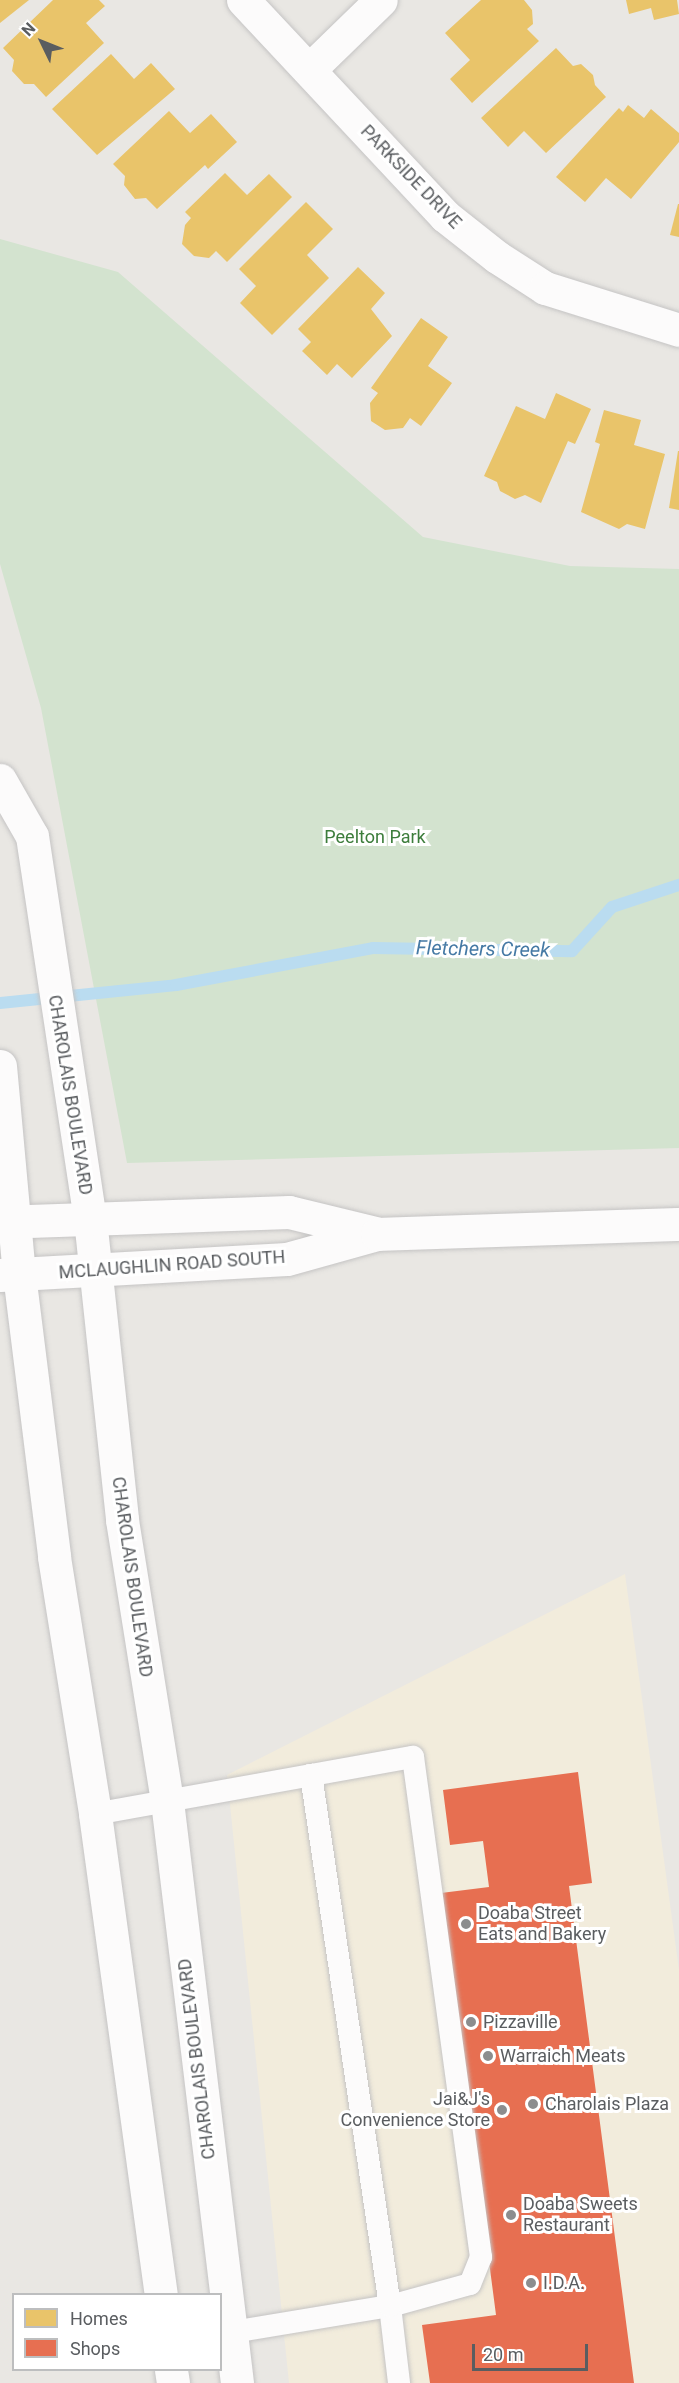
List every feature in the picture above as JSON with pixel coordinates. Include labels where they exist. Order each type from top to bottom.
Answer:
[{"type":"street","name":"PARKSIDE DRIVE","points":[[243,0],[446,216],[497,257],[545,288],[679,330]]},
{"type":"street","points":[[309,70],[381,0]]},
{"type":"street","name":"CHAROLAIS BOULEVARD","points":[[0,780],[32,836],[90,1218],[122,1520],[167,1802],[222,2293]]},
{"type":"street","points":[[2,1077],[10,1275],[95,1814],[161,2293]]},
{"type":"street","name":"MCLAUGHLIN ROAD SOUTH","points":[[8,1221],[289,1212],[377,1234]]},
{"type":"street","name":"MCLAUGHLIN ROAD SOUTH","points":[[10,1275],[287,1259],[377,1234],[679,1224]]},
{"type":"street","name":"CHAROLAIS BOULEVARD","points":[[222,2297],[226,2333],[237,2383]]},
{"type":"lane","points":[[95,1814],[413,1757],[481,2257],[470,2284],[390,2306],[226,2333]]},
{"type":"lane","points":[[311,1775],[390,2306],[399,2383]]},
{"type":"shaded area","points":[[625,1574],[679,1970],[679,2383],[289,2383],[227,1775]]},
{"type":"green space","name":"Peelton Park","points":[[0,239],[118,272],[423,537],[570,566],[679,569],[679,1148],[127,1163],[41,708],[0,564]]},
{"type":"building: Homes","points":[[0,0],[29,0],[0,23]]},
{"type":"building: Homes","points":[[53,0],[99,0],[105,6],[86,23],[104,43],[46,97],[34,84],[24,84],[12,71],[14,60],[3,48]]},
{"type":"building: Homes","points":[[481,0],[524,0],[532,10],[533,24],[527,29],[539,41],[472,103],[450,79],[470,60],[445,33]]},
{"type":"building: Homes","points":[[626,0],[677,0],[679,14],[654,20],[651,8],[629,14]]},
{"type":"building: Homes","points":[[556,48],[573,66],[581,64],[593,75],[595,85],[606,97],[546,153],[524,131],[508,147],[481,118]]},
{"type":"building: Homes","points":[[111,54],[134,79],[151,63],[175,89],[97,155],[52,109]]},
{"type":"building: Homes","points":[[628,105],[644,118],[651,109],[679,133],[679,142],[631,199],[606,178],[585,202],[556,177],[619,108],[623,112]]},
{"type":"building: Homes","points":[[169,111],[190,133],[211,114],[237,142],[208,169],[205,165],[157,209],[146,198],[135,199],[124,185],[125,176],[113,164]]},
{"type":"building: Homes","points":[[225,173],[247,195],[269,174],[292,197],[227,262],[216,251],[209,258],[194,256],[182,244],[185,225],[191,218],[185,212]]},
{"type":"building: Homes","points":[[306,202],[333,229],[307,255],[329,278],[272,335],[240,303],[256,286],[239,269]]},
{"type":"building: Homes","points":[[679,204],[679,237],[670,235]]},
{"type":"building: Homes","points":[[358,267],[385,293],[371,309],[392,336],[352,378],[337,364],[327,375],[302,351],[311,342],[298,329]]},
{"type":"building: Homes","points":[[421,318],[448,337],[428,366],[452,383],[421,426],[410,418],[403,428],[385,430],[371,421],[370,403],[378,393],[371,388]]},
{"type":"building: Homes","points":[[556,393],[591,409],[575,444],[568,441],[541,503],[525,495],[515,499],[500,491],[497,482],[484,476],[516,406],[545,419]]},
{"type":"building: Homes","points":[[604,410],[641,420],[634,445],[665,454],[645,529],[627,524],[619,529],[581,512],[600,444],[595,442]]},
{"type":"building: Homes","points":[[679,451],[679,510],[669,508]]},
{"type":"building: Shops","name":"Charolais Plaza","points":[[578,1772],[592,1883],[569,1886],[634,2383],[430,2383],[422,2325],[496,2315],[441,1893],[489,1887],[483,1841],[450,1845],[443,1790]]},
{"type":"waterway","name":"Fletchers Creek","points":[[0,1003],[176,985],[373,948],[572,951],[612,907],[679,885]]},
{"type":"place","name":"Doaba Street Eats and Bakery","points":[[466,1924]]},
{"type":"place","name":"Pizzaville","points":[[471,2022]]},
{"type":"place","name":"Warraich Meats","points":[[488,2056]]},
{"type":"place","name":"Charolais Plaza","points":[[533,2104]]},
{"type":"place","name":"Jai&J's Convenience Store","points":[[502,2110]]},
{"type":"place","name":"Doaba Sweets Restaurant","points":[[511,2215]]},
{"type":"place","name":"I.D.A.","points":[[531,2283]]}]
